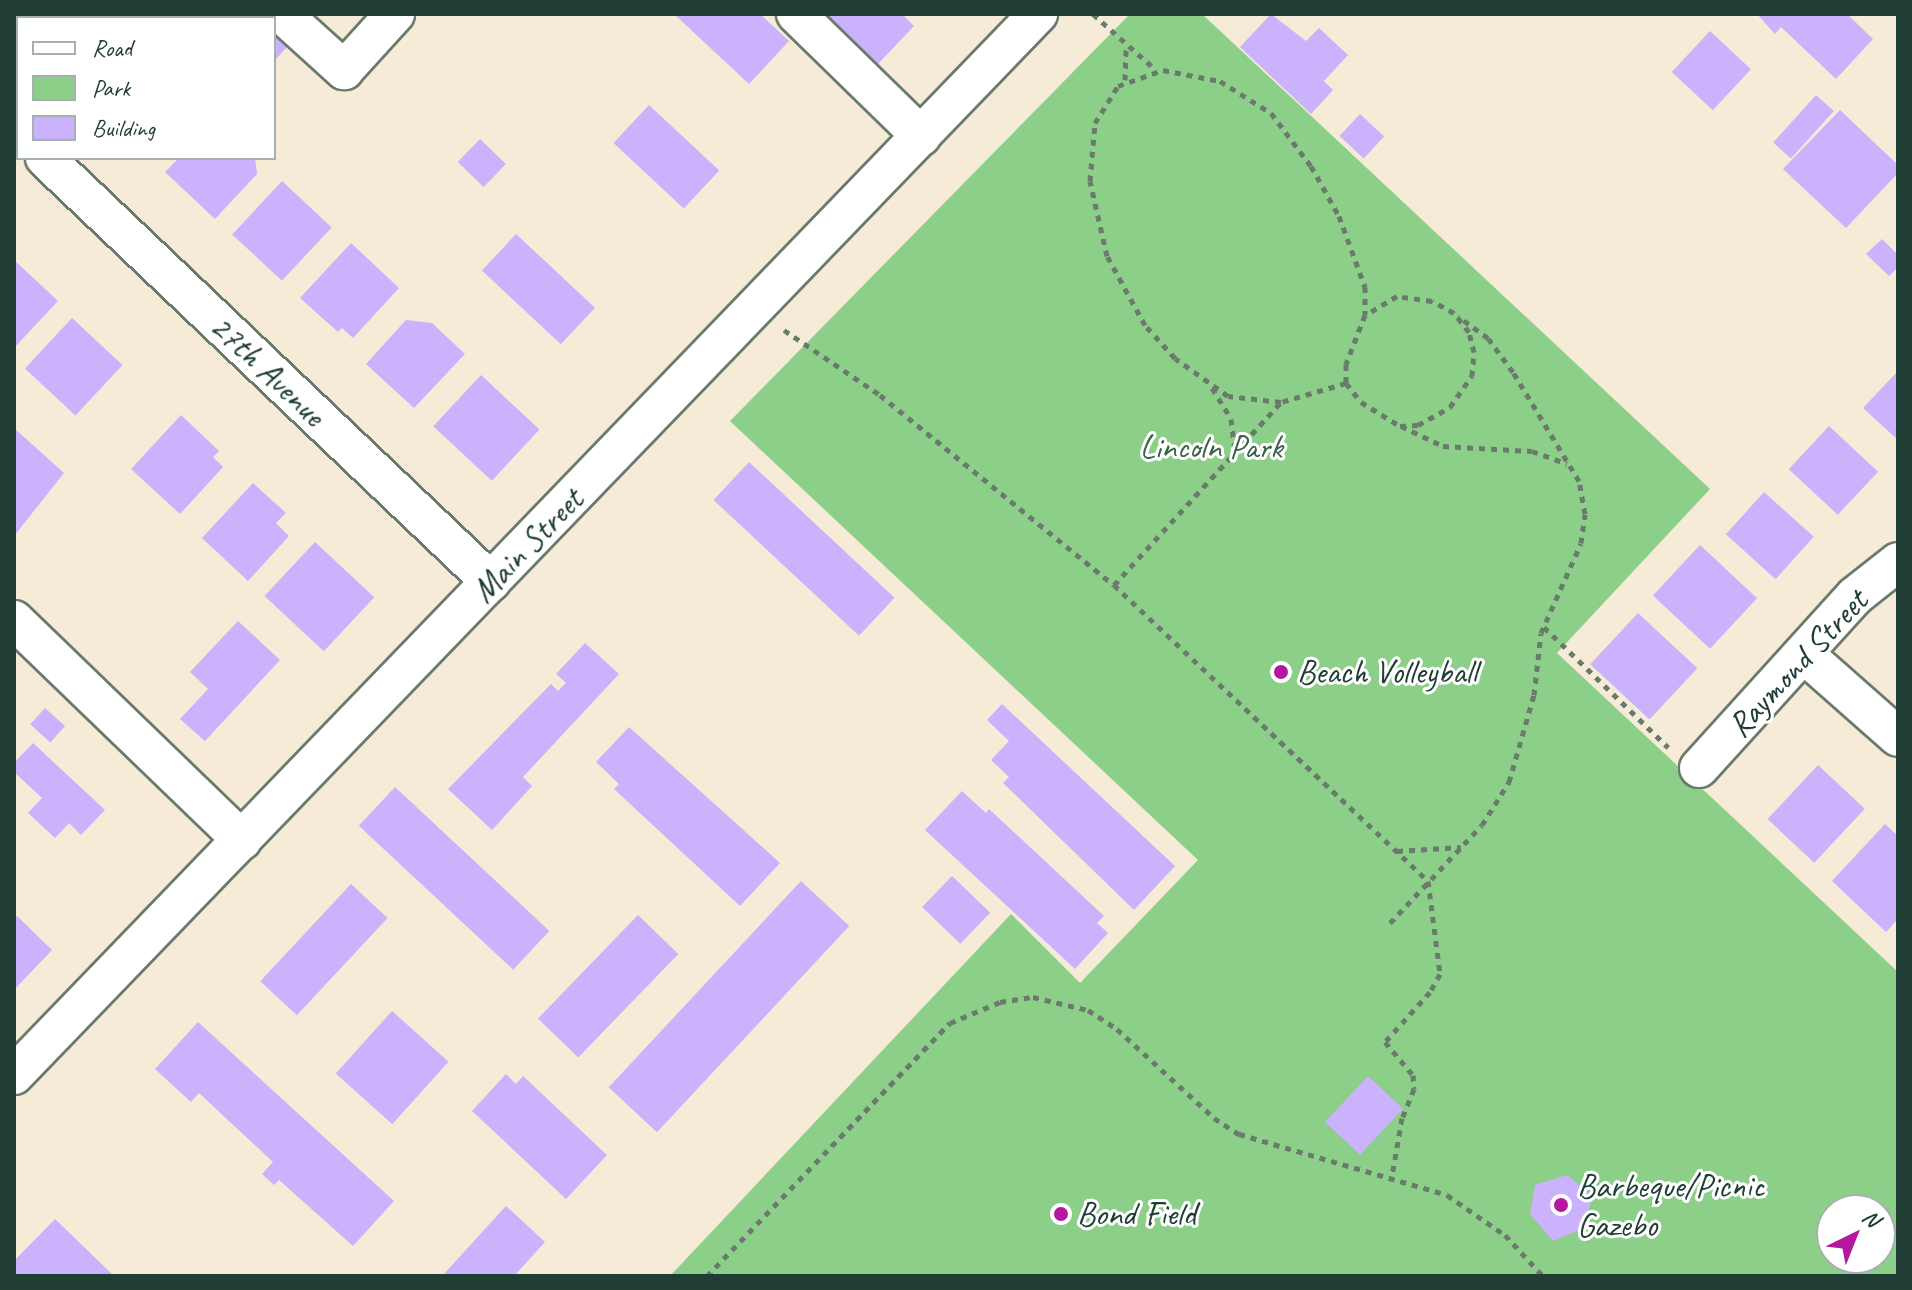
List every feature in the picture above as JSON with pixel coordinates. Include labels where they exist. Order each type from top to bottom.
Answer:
[{"type":"street","points":[[282,14],[344,70],[395,14]]},
{"type":"street","points":[[796,14],[921,136]]},
{"type":"street","name":"Main Street","points":[[14,1075],[1038,14]]},
{"type":"street","name":"27th Avenue","points":[[47,160],[491,582]]},
{"type":"street","name":"Raymond Street","points":[[1699,768],[1855,596],[1898,562]]},
{"type":"street","points":[[14,620],[242,840]]},
{"type":"street","points":[[1804,654],[1898,737]]},
{"type":"path","points":[[1093,14],[1155,69],[1220,81],[1271,113],[1311,166],[1339,216],[1365,287],[1365,315],[1346,364],[1346,383],[1361,402],[1400,426],[1443,446],[1532,451],[1570,465]]},
{"type":"path","points":[[1125,80],[1126,46]]},
{"type":"path","points":[[1155,69],[1125,80],[1106,101],[1091,145],[1090,181],[1103,243],[1145,325],[1212,387],[1231,419],[1235,453]]},
{"type":"path","points":[[1365,315],[1397,296],[1432,301],[1488,338],[1570,465],[1584,497],[1585,514],[1581,543],[1544,627],[1534,695],[1509,782],[1461,847],[1390,923]]},
{"type":"path","points":[[756,309],[880,395],[1114,585],[1428,881],[1440,974],[1430,992],[1385,1042],[1413,1075],[1414,1089],[1402,1118],[1392,1176]]},
{"type":"path","points":[[1400,426],[1418,425],[1450,407],[1472,376],[1469,332],[1454,313]]},
{"type":"path","points":[[1212,387],[1256,402],[1281,402],[1346,383]]},
{"type":"path","points":[[1114,585],[1281,402]]},
{"type":"path","points":[[1544,627],[1657,737],[1699,768]]},
{"type":"path","points":[[1396,851],[1461,847]]},
{"type":"path","points":[[707,1276],[950,1023],[1011,1001],[1033,997],[1088,1010],[1239,1134],[1303,1157],[1392,1176],[1447,1195],[1477,1212],[1543,1276]]},
{"type":"green space","name":"Lincoln Park","points":[[1130,14],[1202,14],[1710,489],[1557,653],[1898,972],[1898,1276],[670,1276],[1011,914],[1080,983],[1198,860],[730,421]]},
{"type":"building","points":[[181,14],[253,14],[253,16]]},
{"type":"building","points":[[674,14],[760,14],[789,41],[749,84]]},
{"type":"building","points":[[822,14],[902,14],[914,26],[877,65]]},
{"type":"building","points":[[1271,14],[1306,41],[1319,28],[1348,55],[1324,81],[1333,90],[1311,114],[1240,47]]},
{"type":"building","points":[[1757,14],[1847,14],[1873,39],[1836,79],[1781,27],[1775,34]]},
{"type":"building","points":[[1710,31],[1751,69],[1713,110],[1672,72]]},
{"type":"building","points":[[276,35],[288,46],[276,59]]},
{"type":"building","points":[[1816,95],[1834,111],[1791,159],[1773,143]]},
{"type":"building","points":[[649,105],[719,170],[684,209],[614,143]]},
{"type":"building","points":[[1840,110],[1898,165],[1898,173],[1846,228],[1783,169]]},
{"type":"building","points":[[1360,114],[1384,137],[1364,158],[1340,136]]},
{"type":"building","points":[[480,139],[506,164],[484,187],[458,162]]},
{"type":"building","points":[[177,160],[255,160],[257,174],[215,219],[165,172]]},
{"type":"building","points":[[282,181],[332,227],[282,281],[232,234]]},
{"type":"building","points":[[516,234],[595,308],[561,344],[482,271]]},
{"type":"building","points":[[1882,239],[1898,255],[1898,267],[1889,276],[1866,254]]},
{"type":"building","points":[[351,243],[399,288],[353,338],[342,328],[338,332],[300,298]]},
{"type":"building","points":[[14,260],[58,301],[14,348]]},
{"type":"building","points":[[72,318],[122,365],[75,416],[25,368]]},
{"type":"building","points":[[406,320],[432,323],[465,354],[414,408],[366,364]]},
{"type":"building","points":[[1898,371],[1898,440],[1863,408]]},
{"type":"building","points":[[481,375],[540,430],[492,481],[433,426]]},
{"type":"building","points":[[181,415],[219,451],[213,457],[223,467],[180,514],[131,469]]},
{"type":"building","points":[[1829,426],[1878,472],[1838,515],[1789,469]]},
{"type":"building","points":[[14,428],[64,473],[14,536]]},
{"type":"building","points":[[749,462],[895,598],[859,636],[714,500]]},
{"type":"building","points":[[253,483],[286,513],[276,523],[289,536],[248,581],[202,538]]},
{"type":"building","points":[[1764,492],[1814,537],[1776,579],[1726,534]]},
{"type":"building","points":[[315,542],[374,597],[324,651],[265,596]]},
{"type":"building","points":[[1700,545],[1757,598],[1710,649],[1653,595]]},
{"type":"building","points":[[1638,613],[1697,668],[1649,719],[1590,664]]},
{"type":"building","points":[[238,621],[280,660],[205,741],[180,719],[208,689],[190,672]]},
{"type":"building","points":[[585,643],[619,674],[523,777],[532,786],[492,830],[448,789],[551,684],[558,691],[566,683],[556,674]]},
{"type":"building","points":[[1002,704],[1175,866],[1134,910],[1003,783],[1009,777],[991,760],[1009,741],[987,720]]},
{"type":"building","points":[[45,708],[65,726],[50,742],[30,724]]},
{"type":"building","points":[[629,727],[780,863],[740,906],[614,789],[619,784],[596,762]]},
{"type":"building","points":[[33,743],[105,810],[81,835],[69,823],[55,838],[28,813],[42,798],[14,772],[14,763]]},
{"type":"building","points":[[1818,765],[1865,809],[1814,863],[1768,819]]},
{"type":"building","points":[[395,787],[549,931],[513,970],[359,826]]},
{"type":"building","points":[[962,791],[986,813],[989,809],[1104,916],[1097,923],[1108,933],[1075,969],[925,830]]},
{"type":"building","points":[[1885,824],[1898,836],[1898,919],[1886,932],[1832,881]]},
{"type":"building","points":[[952,876],[990,913],[960,944],[922,907]]},
{"type":"building","points":[[801,881],[849,926],[657,1132],[609,1087]]},
{"type":"building","points":[[351,884],[388,918],[297,1015],[260,981]]},
{"type":"building","points":[[638,915],[678,954],[578,1057],[538,1019]]},
{"type":"building","points":[[17,916],[52,950],[14,990],[14,919]]},
{"type":"building","points":[[392,1011],[448,1062],[392,1124],[336,1073]]},
{"type":"building","points":[[198,1022],[394,1201],[353,1246],[279,1180],[274,1185],[262,1174],[273,1162],[199,1093],[191,1102],[155,1069]]},
{"type":"building","points":[[506,1074],[516,1084],[523,1076],[607,1155],[566,1199],[472,1111]]},
{"type":"building","points":[[1368,1076],[1403,1109],[1360,1155],[1325,1122]]},
{"type":"building","name":"Barbeque/Picnic Gazebo","points":[[1567,1175],[1593,1196],[1582,1229],[1553,1241],[1530,1214],[1535,1185]]},
{"type":"building","points":[[506,1206],[545,1242],[514,1276],[442,1276]]},
{"type":"building","points":[[55,1219],[114,1276],[14,1274],[14,1261]]},
{"type":"place","name":"Beach Volleyball","points":[[1281,672]]},
{"type":"place","name":"Barbeque/Picnic Gazebo","points":[[1561,1205]]},
{"type":"place","name":"Bond Field","points":[[1061,1214]]}]
